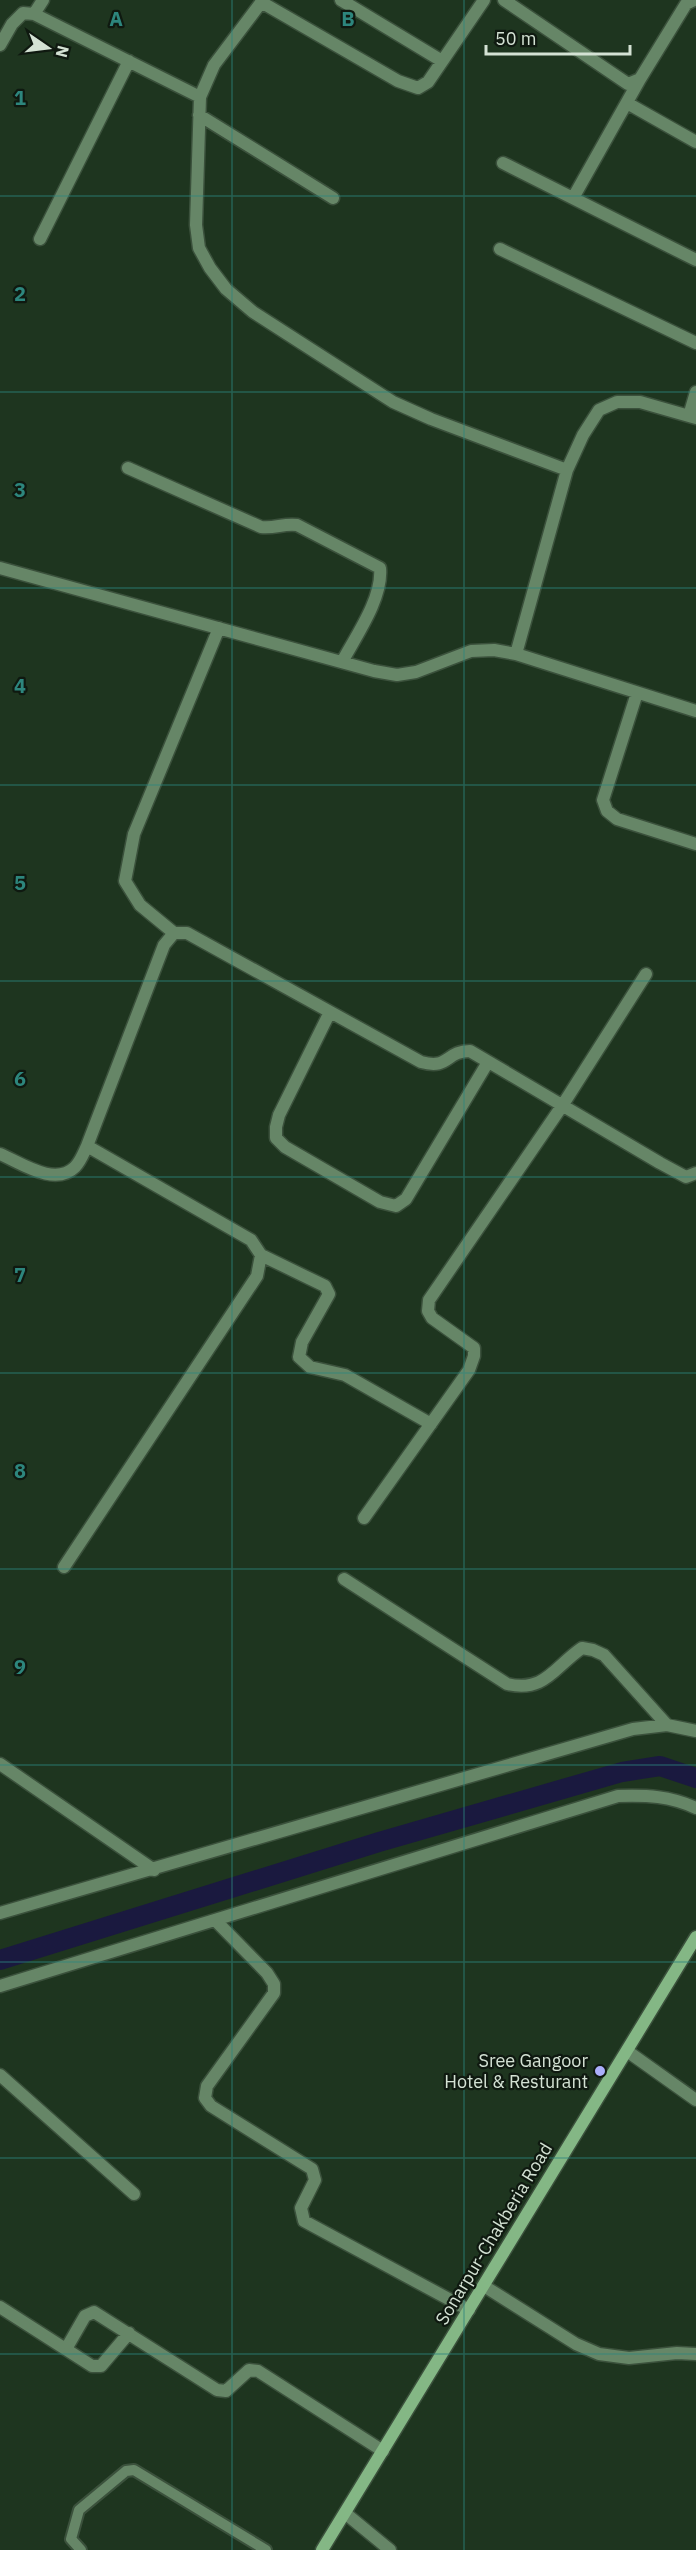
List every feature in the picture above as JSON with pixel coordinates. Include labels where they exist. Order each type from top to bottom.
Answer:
[{"type":"main road","name":"Sonarpur-Chakberia Road","points":[[322,2550],[696,1937]]},
{"type":"street","points":[[34,14],[43,0]]},
{"type":"street","points":[[341,0],[442,61]]},
{"type":"street","points":[[484,0],[428,82],[418,88],[409,87],[262,1],[214,65],[200,97],[196,225],[199,248],[210,268],[226,289],[253,312],[393,402],[567,471]]},
{"type":"street","points":[[504,0],[613,77],[628,84],[640,79]]},
{"type":"street","points":[[573,198],[640,79],[686,4],[693,0]]},
{"type":"street","points":[[0,45],[12,24],[23,13],[34,14],[200,97]]},
{"type":"street","points":[[40,239],[129,61]]},
{"type":"street","points":[[627,103],[696,142]]},
{"type":"street","points":[[199,115],[333,198]]},
{"type":"street","points":[[503,163],[696,260]]},
{"type":"street","points":[[500,249],[696,343]]},
{"type":"street","points":[[516,654],[567,471],[583,435],[599,410],[617,402],[640,402],[692,417],[696,392]]},
{"type":"street","points":[[128,468],[261,527],[270,528],[286,523],[297,525],[380,568],[382,580],[378,593],[342,662]]},
{"type":"street","points":[[0,568],[397,675],[416,672],[471,651],[494,650],[516,654],[696,711]]},
{"type":"street","points":[[219,628],[134,834],[126,881],[140,905],[174,933],[187,933],[421,1062],[434,1066],[447,1061],[458,1051],[470,1051],[686,1177],[696,1173]]},
{"type":"street","points":[[637,693],[603,800],[607,811],[617,819],[696,844]]},
{"type":"street","points":[[0,1154],[50,1175],[66,1175],[77,1165],[87,1146],[164,945],[174,933]]},
{"type":"street","points":[[364,1518],[469,1370],[474,1356],[474,1348],[432,1318],[428,1311],[429,1300],[562,1106],[646,974]]},
{"type":"street","points":[[330,1012],[279,1115],[276,1138],[285,1147],[380,1202],[396,1206],[406,1199],[488,1062]]},
{"type":"street","points":[[87,1146],[251,1240],[261,1255],[325,1286],[329,1294],[302,1342],[299,1357],[310,1368],[345,1375],[431,1424]]},
{"type":"street","points":[[64,1567],[257,1276],[261,1255]]},
{"type":"street","points":[[344,1579],[507,1684],[520,1687],[541,1683],[582,1648],[593,1650],[604,1655],[667,1725]]},
{"type":"street","points":[[0,1913],[633,1730],[667,1725],[696,1731]]},
{"type":"street","points":[[0,1764],[154,1870]]},
{"type":"street","points":[[0,1986],[618,1796],[652,1794],[681,1801],[696,1808]]},
{"type":"street","points":[[215,1920],[267,1973],[274,1984],[274,1993],[207,2086],[205,2098],[210,2106],[312,2169],[315,2180],[301,2208],[304,2221],[469,2310]]},
{"type":"street","points":[[627,2051],[696,2100]]},
{"type":"street","points":[[1,2080],[134,2194]]},
{"type":"street","points":[[484,2286],[576,2344],[599,2354],[629,2358],[677,2353],[696,2354]]},
{"type":"street","points":[[0,2307],[92,2366],[101,2366],[129,2333]]},
{"type":"street","points":[[66,2349],[85,2316],[94,2312],[217,2390],[226,2391],[249,2370],[258,2371],[383,2451]]},
{"type":"street","points":[[345,2513],[390,2550]]},
{"type":"lane","points":[[81,2550],[71,2539],[79,2510],[126,2471],[134,2470],[266,2550]]},
{"type":"waterway","points":[[0,1960],[379,1842],[622,1772],[660,1766],[696,1778]]},
{"type":"place","name":"Sree Gangoor Hotel & Resturant","points":[[600,2071]]}]
